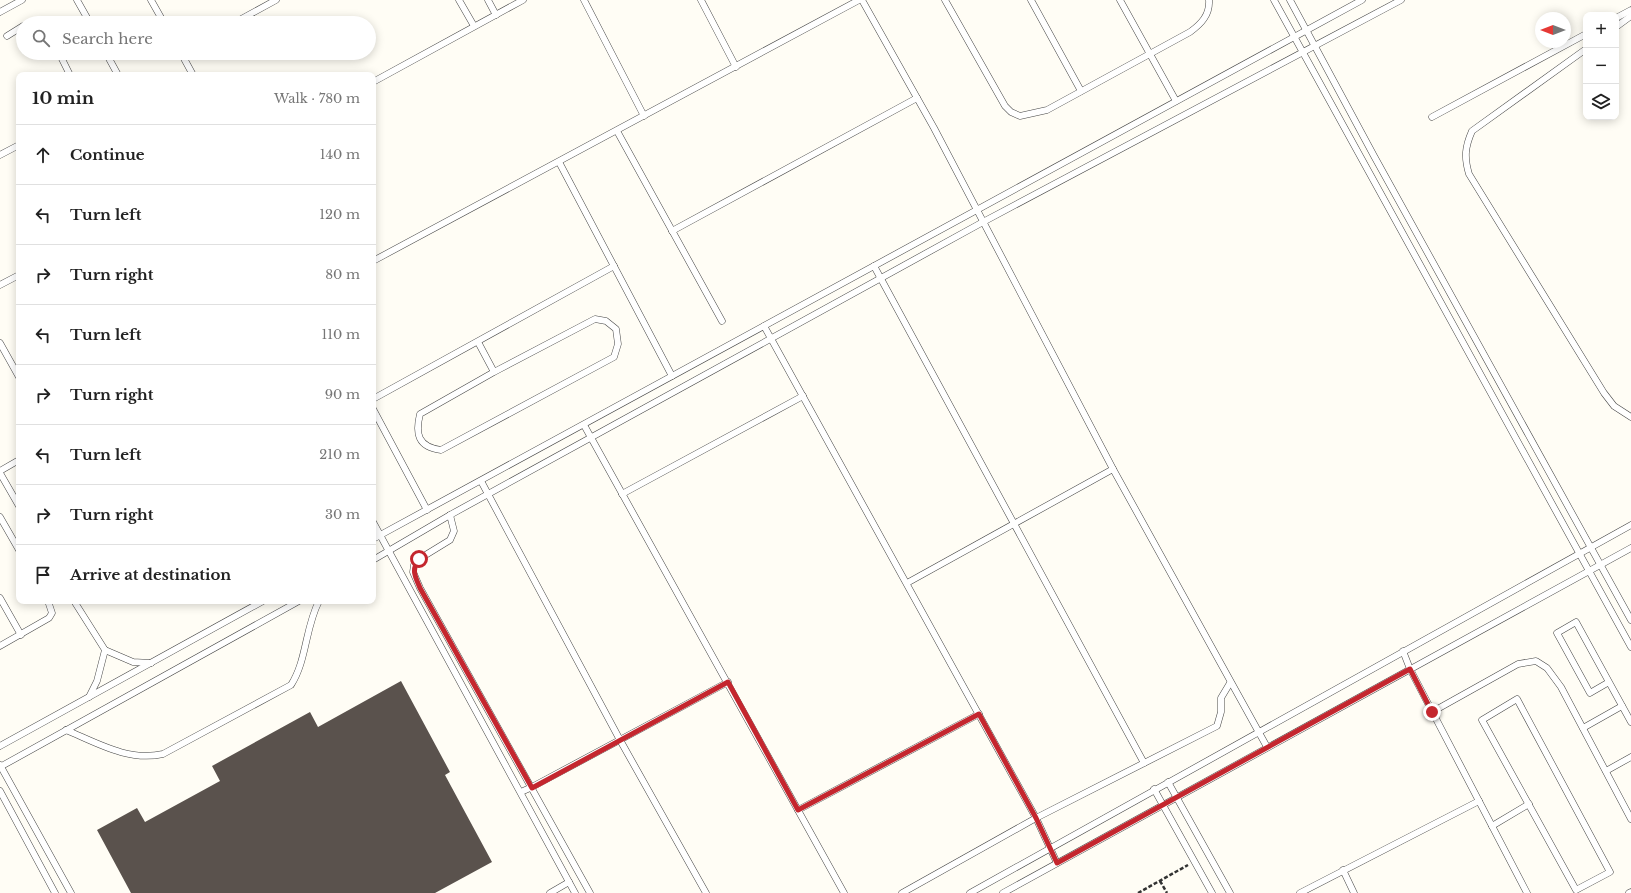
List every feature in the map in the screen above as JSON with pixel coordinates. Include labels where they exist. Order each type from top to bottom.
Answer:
[{"type":"lane","points":[[0,12],[22,0]]},
{"type":"lane","points":[[77,0],[86,16]]},
{"type":"lane","points":[[151,0],[160,16]]},
{"type":"lane","points":[[247,16],[276,0]]},
{"type":"lane","points":[[459,0],[474,26]]},
{"type":"lane","points":[[488,0],[496,15]]},
{"type":"lane","points":[[376,80],[523,0]]},
{"type":"lane","points":[[584,0],[644,116]]},
{"type":"lane","points":[[701,0],[736,67]]},
{"type":"lane","points":[[376,260],[861,0],[917,98],[977,209],[1113,469],[1230,683],[1267,747]]},
{"type":"lane","points":[[945,0],[997,92],[1011,112],[1020,116],[1047,110],[1190,32],[1203,22],[1209,5],[1209,0]]},
{"type":"lane","points":[[1032,0],[1081,91]]},
{"type":"lane","points":[[1120,0],[1176,101]]},
{"type":"lane","points":[[1274,0],[1631,647]]},
{"type":"lane","points":[[1290,0],[1590,548],[1631,620]]},
{"type":"lane","points":[[376,537],[1362,0]]},
{"type":"lane","points":[[376,558],[450,515],[983,222],[1400,0]]},
{"type":"lane","points":[[1619,16],[1631,10]]},
{"type":"lane","points":[[1619,25],[1631,16]]},
{"type":"lane","points":[[7,36],[16,30]]},
{"type":"lane","points":[[1432,117],[1583,36]]},
{"type":"lane","points":[[1583,51],[1472,132],[1466,144],[1465,160],[1469,174],[1604,393],[1614,406],[1631,417]]},
{"type":"lane","points":[[62,60],[68,72]]},
{"type":"lane","points":[[110,60],[116,72]]},
{"type":"lane","points":[[185,60],[191,72]]},
{"type":"lane","points":[[672,231],[917,98]]},
{"type":"lane","points":[[617,131],[722,322]]},
{"type":"lane","points":[[0,155],[16,147]]},
{"type":"lane","points":[[559,162],[672,376]]},
{"type":"lane","points":[[376,397],[614,266]]},
{"type":"lane","points":[[874,266],[1015,523],[1144,763]]},
{"type":"lane","points":[[0,285],[16,277]]},
{"type":"lane","points":[[595,319],[606,321],[616,329],[618,344],[614,357],[441,450],[429,448],[419,438],[417,426],[420,414],[494,372],[595,319]]},
{"type":"lane","points":[[764,326],[1036,818],[1057,863]]},
{"type":"lane","points":[[478,342],[494,372]]},
{"type":"lane","points":[[0,343],[16,372]]},
{"type":"lane","points":[[622,494],[803,396]]},
{"type":"lane","points":[[376,415],[427,510]]},
{"type":"lane","points":[[584,425],[844,893]]},
{"type":"lane","points":[[16,462],[0,472],[16,501]]},
{"type":"lane","points":[[906,583],[1113,469]]},
{"type":"lane","points":[[481,481],[487,495],[620,740],[706,893]]},
{"type":"lane","points":[[450,515],[454,531],[450,540],[419,559],[414,565],[413,572],[420,588],[590,893]]},
{"type":"lane","points":[[0,517],[16,545]]},
{"type":"lane","points":[[970,893],[1154,789],[1631,526]]},
{"type":"lane","points":[[376,528],[575,893]]},
{"type":"lane","points":[[1004,893],[1162,804],[1601,566],[1631,548]]},
{"type":"lane","points":[[0,598],[21,635]]},
{"type":"lane","points":[[0,646],[49,618],[52,613],[49,604]]},
{"type":"lane","points":[[76,604],[105,650],[133,662],[154,662]]},
{"type":"lane","points":[[0,746],[88,699],[258,604]]},
{"type":"lane","points":[[71,893],[0,766],[294,604]]},
{"type":"lane","points":[[66,730],[125,754],[152,757],[163,754],[291,686],[298,674],[310,622],[318,604]]},
{"type":"lane","points":[[1609,682],[1590,693],[1557,633],[1576,622],[1609,682],[1622,706],[1631,722]]},
{"type":"lane","points":[[88,699],[97,681],[105,650]]},
{"type":"lane","points":[[1403,652],[1432,712],[1527,893]]},
{"type":"lane","points":[[1432,712],[1518,664],[1536,661],[1547,668],[1562,687],[1631,820]]},
{"type":"lane","points":[[521,792],[532,788],[728,682]]},
{"type":"lane","points":[[902,893],[1036,818],[1217,726],[1221,712],[1221,698],[1230,683]]},
{"type":"lane","points":[[1517,699],[1610,872],[1576,890],[1529,804],[1482,720],[1517,699]]},
{"type":"lane","points":[[1583,728],[1622,706]]},
{"type":"lane","points":[[798,810],[979,714]]},
{"type":"lane","points":[[1606,771],[1631,757]]},
{"type":"lane","points":[[1168,782],[1230,893]]},
{"type":"lane","points":[[1154,789],[1212,893]]},
{"type":"lane","points":[[0,791],[55,893]]},
{"type":"lane","points":[[1300,893],[1479,801]]},
{"type":"lane","points":[[1492,826],[1529,804]]},
{"type":"lane","points":[[1343,870],[1354,893]]},
{"type":"lane","points":[[550,893],[569,882]]},
{"type":"path","points":[[1138,893],[1194,862]]},
{"type":"path","points":[[1160,881],[1167,893]]},
{"type":"building","points":[[401,681],[450,772],[445,775],[492,862],[435,893],[131,893],[97,830],[137,808],[145,822],[220,781],[212,766],[310,712],[318,727]]},
{"type":"route","points":[[419,559],[414,565],[413,572],[420,588],[532,788],[728,682],[798,810],[979,714],[1036,818],[1057,863],[1410,669],[1432,712]]}]
